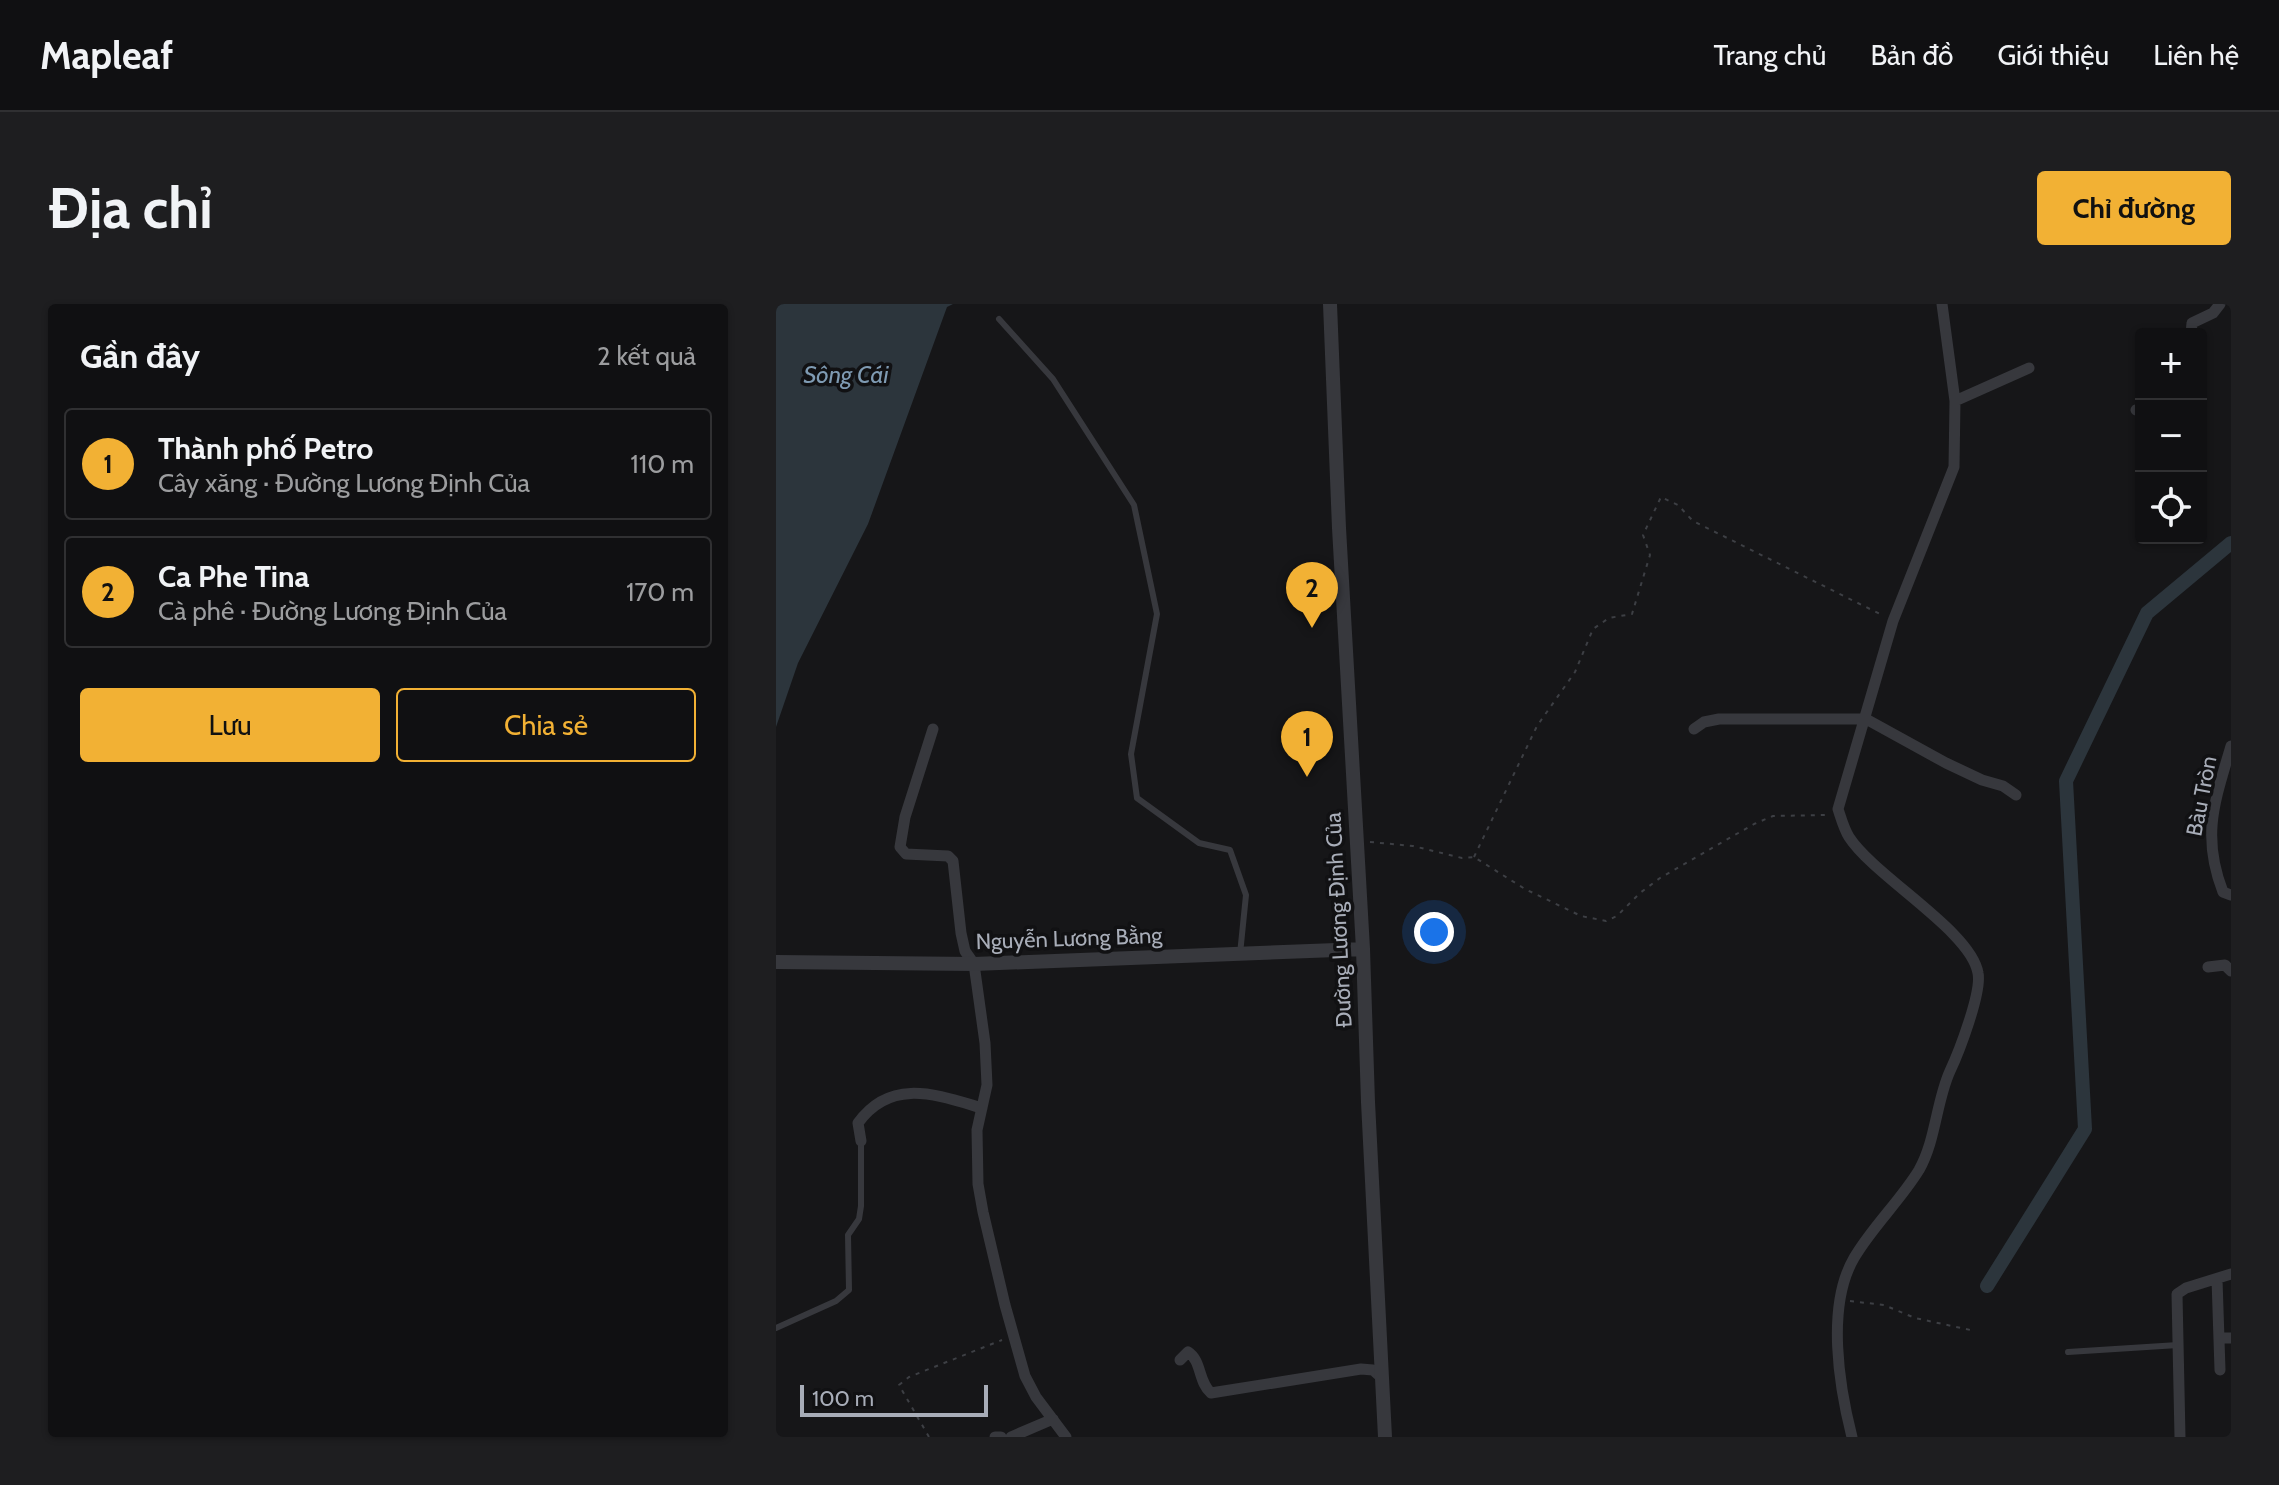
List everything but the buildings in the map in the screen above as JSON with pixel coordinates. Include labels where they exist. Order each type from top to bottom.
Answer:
[{"type":"street","name":"Đường Lương Định Của","points":[[1330,304],[1385,1437]]},
{"type":"street","points":[[1852,1437],[1838,1353],[1838,1313],[1847,1271],[1920,1168],[1980,977],[1976,964],[1957,938],[1850,839],[1838,809],[1893,621],[1954,467],[1955,401],[1942,304]]},
{"type":"street","points":[[2192,328],[2192,323],[2213,313],[2220,304]]},
{"type":"street","points":[[1955,401],[2029,368]]},
{"type":"street","points":[[1694,729],[1704,722],[1719,719],[1866,719],[1946,763],[2003,786],[2016,795]]},
{"type":"street","points":[[933,729],[905,817],[900,847],[906,854],[948,856],[953,861],[963,942],[974,964],[985,1043],[987,1085],[977,1130],[978,1184],[983,1212],[1025,1376],[1036,1397],[1066,1437]]},
{"type":"street","name":"Bàu Tròn","points":[[2231,746],[2211,826],[2211,850],[2223,892],[2231,895]]},
{"type":"street","name":"Nguyễn Lương Bằng","points":[[776,962],[974,964],[1363,949]]},
{"type":"street","points":[[2208,967],[2225,965],[2231,971]]},
{"type":"street","points":[[861,1141],[858,1123],[869,1109],[892,1097],[912,1092],[929,1093],[982,1108]]},
{"type":"street","points":[[2180,1437],[2177,1294],[2186,1288],[2231,1274]]},
{"type":"street","points":[[2217,1279],[2225,1338],[2220,1370]]},
{"type":"street","points":[[1180,1360],[1188,1352],[1194,1356],[1202,1382],[1211,1393],[1361,1369],[1373,1370],[1381,1377]]},
{"type":"street","points":[[1011,1437],[1053,1419]]},
{"type":"lane","points":[[999,319],[1053,379],[1134,505],[1157,614],[1131,754],[1137,798],[1199,843],[1230,850],[1246,895],[1240,954]]},
{"type":"lane","points":[[776,1328],[836,1301],[849,1290],[848,1235],[859,1219],[861,1206],[861,1141]]},
{"type":"lane","points":[[2068,1352],[2178,1345]]},
{"type":"path","points":[[1474,857],[1537,726],[1575,672],[1593,629],[1609,618],[1632,614],[1650,555],[1643,535],[1661,497],[1678,505],[1693,521],[1893,621]]},
{"type":"path","points":[[1357,841],[1413,846],[1462,858],[1474,857],[1525,889],[1581,916],[1606,921],[1617,916],[1660,878],[1754,824],[1773,816],[1817,816],[1838,809]]},
{"type":"path","points":[[1841,1300],[1884,1305],[1915,1318],[1975,1331]]},
{"type":"path","points":[[929,1437],[899,1385],[909,1377],[1014,1335]]},
{"type":"water","name":"Sông Cái","points":[[776,304],[953,304],[947,307],[868,524],[798,663],[776,727]]},
{"type":"waterway","points":[[1987,1286],[2085,1129],[2066,781],[2147,613],[2231,543]]},
{"type":"place","name":"Ca Phe Tina","points":[[1312,628]]},
{"type":"place","name":"Thành phố Petro","points":[[1307,777]]}]
